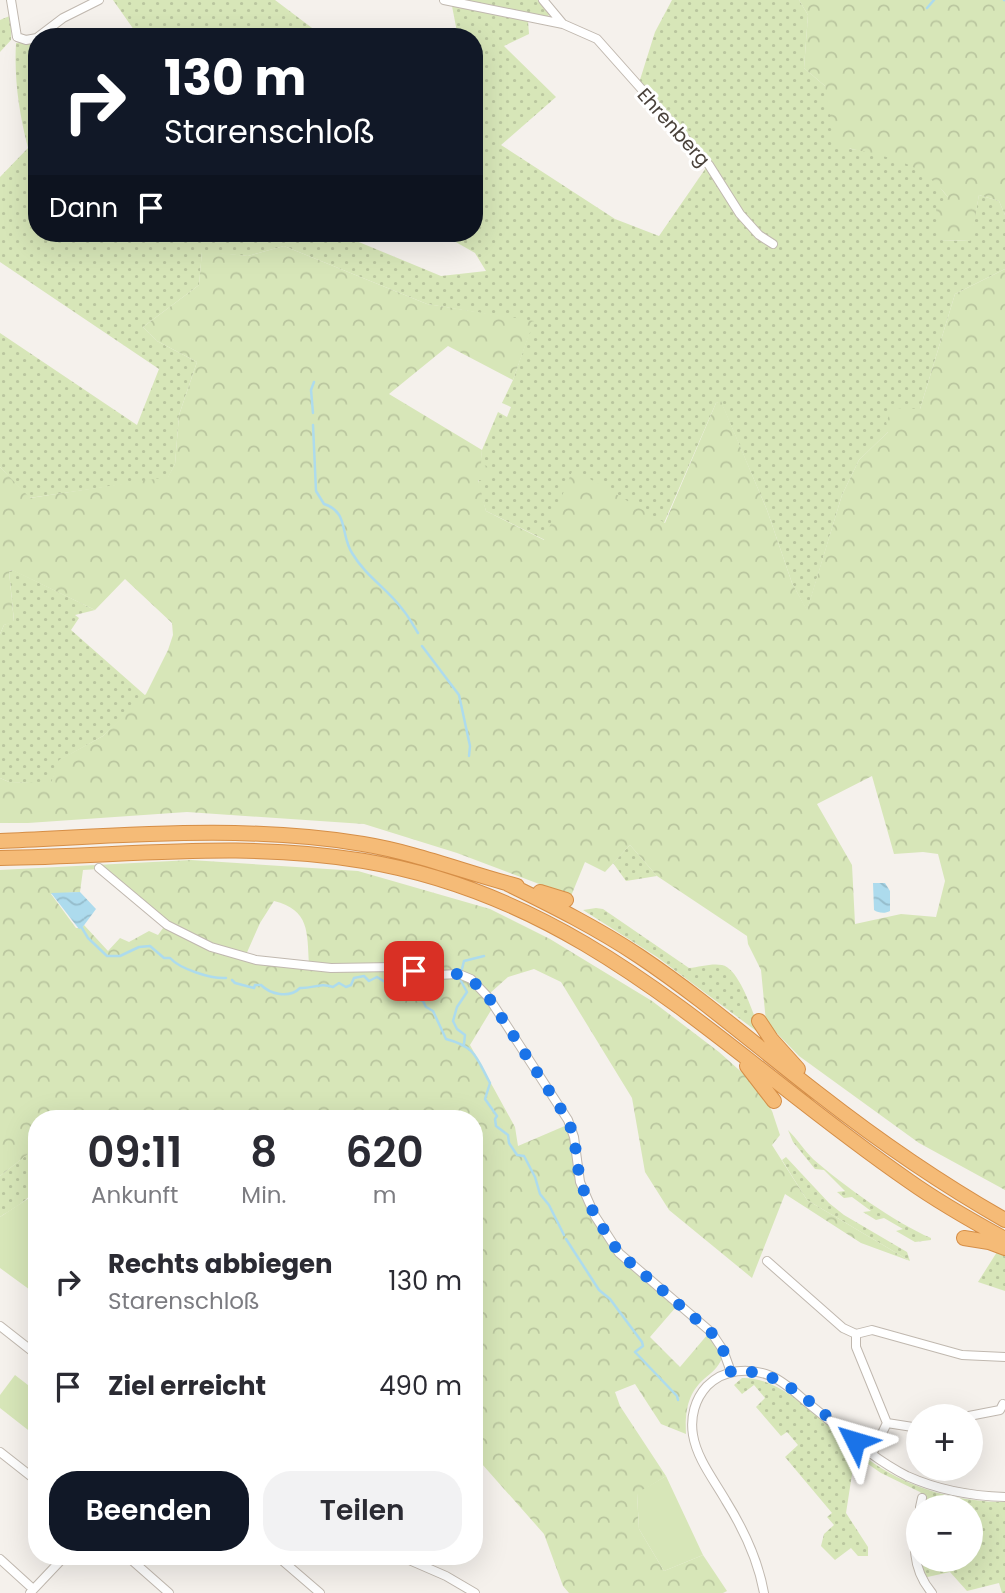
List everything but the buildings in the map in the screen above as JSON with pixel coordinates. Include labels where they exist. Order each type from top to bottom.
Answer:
[{"type":"highway","points":[[0,841],[231,833],[309,837],[401,851],[566,900]]},
{"type":"highway","points":[[0,858],[67,856],[100,861],[221,850],[298,853],[364,861],[435,878],[494,897],[569,933],[629,970],[909,1182],[1005,1239]]},
{"type":"highway","points":[[508,884],[594,928],[638,955],[907,1160],[1005,1220]]},
{"type":"highway","points":[[759,1021],[771,1039],[819,1094]]},
{"type":"highway","points":[[734,1048],[774,1101]]},
{"type":"highway","points":[[964,1238],[1005,1248]]},
{"type":"street","points":[[12,0],[17,37],[28,39]]},
{"type":"street","points":[[49,28],[99,0]]},
{"type":"street","name":"Ehrenberg","points":[[444,0],[563,24],[590,35],[604,46],[709,165],[740,214],[759,235],[773,244]]},
{"type":"street","name":"Ehrenberg","points":[[543,0],[563,24]]},
{"type":"street","points":[[100,861],[167,925],[220,950],[256,960],[331,968],[395,967],[437,975],[459,974],[471,979],[489,998],[568,1120],[574,1137],[585,1198],[613,1244],[619,1253],[711,1332],[723,1350],[731,1372]]},
{"type":"street","points":[[767,1261],[843,1328],[856,1334],[872,1330],[962,1355],[1005,1357]]},
{"type":"street","points":[[0,1326],[28,1348]]},
{"type":"street","points":[[856,1334],[856,1347],[887,1423],[872,1454]]},
{"type":"street","points":[[764,1593],[757,1563],[745,1532],[700,1456],[692,1434],[692,1418],[699,1395],[709,1384],[731,1372],[752,1370],[774,1377],[872,1454],[907,1476],[980,1497],[1005,1497]]},
{"type":"street","points":[[983,1414],[1000,1410],[1003,1404]]},
{"type":"street","points":[[887,1423],[906,1426]]},
{"type":"street","points":[[0,1452],[28,1474]]},
{"type":"street","points":[[0,1559],[31,1591],[56,1565]]},
{"type":"street","points":[[137,1565],[169,1593]]},
{"type":"street","points":[[287,1565],[320,1593]]},
{"type":"street","points":[[421,1565],[475,1593]]},
{"type":"street","points":[[919,1572],[932,1593]]},
{"type":"green space","points":[[113,0],[275,0],[312,28],[133,28]]},
{"type":"green space","points":[[456,0],[538,0],[550,13],[547,18]]},
{"type":"green space","points":[[672,0],[799,0],[808,15],[804,68],[825,86],[850,149],[905,162],[934,179],[948,197],[939,240],[970,241],[979,195],[999,201],[1005,215],[1005,269],[955,294],[920,409],[888,432],[859,460],[842,495],[807,611],[792,583],[767,510],[721,402],[716,403],[664,523],[545,540],[486,511],[478,485],[482,450],[498,412],[507,417],[511,407],[502,403],[533,322],[427,304],[284,246],[248,256],[202,252],[199,285],[143,327],[157,341],[197,362],[179,415],[175,464],[168,478],[29,498],[0,467],[0,333],[137,425],[159,369],[0,262],[0,177],[28,148],[28,242],[359,242],[441,276],[486,271],[475,253],[456,242],[483,242],[483,28],[456,28],[452,6],[528,21],[529,34],[504,46],[556,97],[501,145],[615,219],[659,236],[710,162],[639,83],[655,32]]},
{"type":"green space","points":[[799,0],[1005,0],[1005,215],[999,201],[979,195],[971,241],[939,240],[936,208],[948,197],[936,183],[897,160],[835,145],[825,86],[804,68],[808,15]]},
{"type":"green space","points":[[12,15],[11,40],[0,52],[0,20]]},
{"type":"green space","points":[[28,42],[28,148],[18,96],[16,43]]},
{"type":"green space","points":[[284,246],[427,304],[534,321],[513,380],[448,346],[389,394],[482,450],[481,464],[487,466],[491,473],[486,480],[478,480],[486,511],[544,540],[573,469],[665,523],[716,403],[721,401],[767,510],[792,583],[807,610],[842,495],[859,460],[888,432],[886,421],[894,408],[920,409],[955,294],[1005,269],[1005,1190],[919,1143],[799,1056],[766,1022],[761,970],[748,944],[747,936],[657,876],[630,845],[605,872],[585,862],[571,896],[457,853],[364,824],[187,812],[0,823],[0,778],[9,782],[51,783],[59,760],[103,736],[146,694],[173,635],[172,623],[125,579],[95,610],[12,570],[9,571],[14,622],[4,625],[0,634],[0,467],[30,498],[168,477],[175,464],[179,415],[197,362],[157,341],[143,327],[199,285],[202,251],[248,256]],"holes":[[[872,776],[894,854],[938,854],[945,881],[936,917],[901,914],[855,924],[852,865],[817,804]]]},
{"type":"green space","points":[[13,570],[95,610],[75,615],[79,618],[71,630],[146,696],[103,736],[60,760],[51,784],[9,782],[0,778],[0,634],[4,625],[14,621],[9,571]]},
{"type":"green space","points":[[630,845],[657,876],[626,881],[613,863]]},
{"type":"green space","points":[[191,860],[358,871],[490,909],[550,939],[652,1001],[719,1052],[747,1077],[764,1098],[772,1111],[780,1135],[772,1145],[807,1200],[910,1261],[861,1243],[785,1194],[752,1278],[669,1210],[645,1172],[632,1098],[561,982],[534,969],[508,977],[489,994],[493,1007],[470,1045],[515,1127],[518,1146],[567,1125],[580,1191],[590,1214],[611,1242],[676,1307],[650,1337],[680,1367],[708,1334],[717,1345],[722,1358],[691,1397],[686,1434],[661,1424],[635,1384],[615,1392],[620,1406],[666,1476],[637,1494],[639,1529],[664,1571],[703,1555],[727,1591],[569,1593],[563,1586],[544,1534],[483,1465],[483,1110],[28,1110],[28,1154],[0,1176],[0,870]],"holes":[[[99,869],[166,924],[158,935],[149,931],[129,942],[120,938],[108,951],[84,925],[82,928],[76,928],[51,894],[80,892],[83,870]],[[274,901],[286,905],[300,916],[304,924],[309,964],[245,957],[260,923]]]},
{"type":"green space","points":[[603,909],[689,968],[722,965],[729,969],[741,985],[763,1036],[657,957],[583,910]]},
{"type":"green space","points":[[788,1130],[813,1159],[839,1180],[870,1203],[931,1240],[915,1242],[896,1231],[903,1229],[884,1218],[876,1220],[863,1212],[871,1211],[852,1197],[844,1198],[837,1192],[845,1191],[824,1170],[815,1169],[793,1142]]},
{"type":"green space","points":[[28,1154],[28,1198],[0,1217],[0,1176]]},
{"type":"green space","points":[[786,1157],[829,1203],[844,1215],[907,1252],[910,1261],[807,1200],[782,1160]]},
{"type":"green space","points":[[28,1199],[28,1288],[0,1268],[0,1217]]},
{"type":"green space","points":[[997,1252],[1005,1254],[1005,1291],[978,1282]]},
{"type":"green space","points":[[15,1375],[28,1385],[28,1430],[0,1408],[0,1395]]},
{"type":"green space","points":[[742,1378],[759,1380],[777,1387],[811,1410],[872,1462],[919,1487],[949,1495],[922,1495],[881,1473],[855,1455],[846,1513],[868,1547],[868,1556],[858,1556],[851,1548],[835,1560],[821,1546],[824,1534],[834,1525],[827,1517],[832,1513],[785,1457],[798,1445],[787,1432],[781,1436],[756,1407],[765,1398],[754,1385],[742,1394],[734,1385]]},
{"type":"green space","points":[[666,1476],[703,1555],[664,1571],[639,1529],[637,1493]]},
{"type":"green space","points":[[983,1501],[1005,1502],[1005,1593],[1002,1593],[999,1583],[967,1591],[950,1572],[983,1572]]},
{"type":"green space","points":[[922,1572],[950,1572],[923,1578]]},
{"type":"water","points":[[873,883],[885,883],[890,891],[890,911],[882,913],[874,910]]},
{"type":"water","points":[[80,892],[96,909],[79,929],[51,893]]},
{"type":"waterway","points":[[927,8],[934,0]]},
{"type":"waterway","points":[[313,413],[311,390],[314,382]]},
{"type":"waterway","points":[[313,425],[316,491],[324,504],[341,518],[348,546],[358,562],[397,602],[418,633]]},
{"type":"waterway","points":[[422,646],[459,695],[470,746],[469,756]]},
{"type":"waterway","points":[[82,928],[88,938],[107,956],[120,956],[139,947],[150,946],[164,958],[170,958],[188,969],[212,977],[226,978]]},
{"type":"waterway","points":[[462,969],[464,961],[484,956]]},
{"type":"waterway","points":[[232,980],[254,988],[255,985],[261,985],[274,993],[285,994],[300,988],[324,985],[333,987],[339,983],[346,987],[351,985],[354,978],[364,976],[369,981],[377,977],[385,982],[390,992],[398,991],[423,1001],[426,1007],[433,1011],[446,1039],[464,1046],[478,1060],[490,1083],[485,1099],[497,1116],[496,1126],[508,1135],[509,1143],[517,1155],[524,1156],[540,1194],[549,1205],[564,1235]]},
{"type":"waterway","points":[[461,981],[467,992],[457,1007],[453,1021],[457,1029],[465,1035],[464,1044]]},
{"type":"waterway","points":[[566,1239],[599,1290],[610,1299],[642,1342],[643,1346],[635,1352],[678,1400]]},
{"type":"route","points":[[414,971],[437,975],[459,974],[471,979],[489,998],[568,1120],[574,1137],[585,1198],[619,1253],[711,1332],[723,1350],[731,1372],[752,1370],[774,1377],[855,1441]]}]
